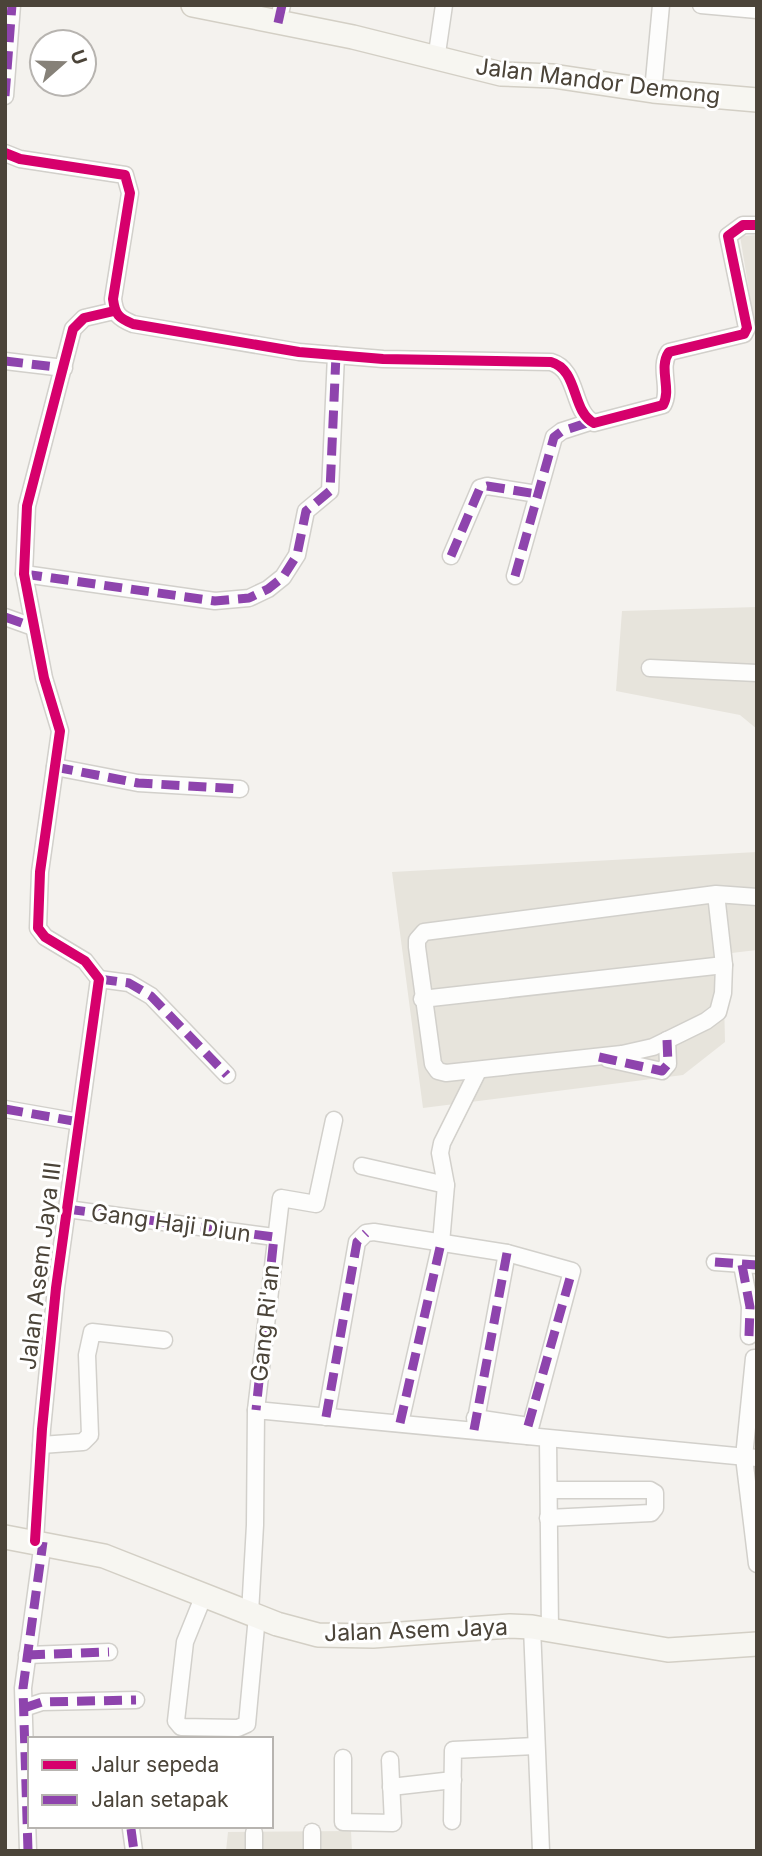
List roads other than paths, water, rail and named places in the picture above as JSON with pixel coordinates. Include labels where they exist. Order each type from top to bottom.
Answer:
[{"type":"main road","name":"Jalan Mandor Demong","points":[[193,5],[280,14],[436,60],[501,74],[553,76],[653,91],[757,100]]},
{"type":"main road","name":"Jalan Asem Jaya","points":[[5,1537],[104,1556],[297,1631],[346,1637],[486,1626],[541,1629],[668,1650],[757,1644]]},
{"type":"street","points":[[5,96],[12,5]]},
{"type":"street","points":[[436,60],[444,5]]},
{"type":"street","points":[[653,91],[662,5]]},
{"type":"street","points":[[701,5],[757,10]]},
{"type":"street","points":[[5,153],[20,159],[124,175],[130,193],[113,299],[114,311],[119,318],[133,324],[299,352],[560,365],[590,422]]},
{"type":"street","points":[[515,576],[554,437],[590,422],[663,405],[666,400],[664,364],[669,352],[744,334],[747,328],[728,236],[743,225],[757,225]]},
{"type":"street","points":[[114,311],[78,322],[73,329],[27,506],[24,574],[44,678],[60,731],[40,872],[38,928],[45,937],[85,961],[99,979],[130,983],[151,996],[227,1075]]},
{"type":"street","points":[[24,574],[215,601],[249,598],[268,589],[283,577],[298,555],[306,511],[330,491],[336,355]]},
{"type":"street","points":[[5,361],[64,368]]},
{"type":"street","points":[[450,556],[480,488],[487,486],[537,494]]},
{"type":"street","points":[[5,617],[33,627]]},
{"type":"street","points":[[650,668],[757,673]]},
{"type":"street","points":[[55,767],[138,783],[240,789]]},
{"type":"street","points":[[716,894],[724,965],[723,993],[718,1012],[667,1041],[599,1057],[549,1060],[478,1071],[438,1071],[431,1059],[417,940],[432,928],[716,894],[757,897]]},
{"type":"street","points":[[422,999],[724,965]]},
{"type":"street","name":"Jalan Asem Jaya III","points":[[28,1822],[24,1708],[39,1542],[41,1444],[67,1209],[99,979]]},
{"type":"street","points":[[599,1057],[662,1071],[668,1063],[667,1041]]},
{"type":"street","points":[[400,1423],[441,1243],[446,1185],[440,1153],[442,1143],[478,1071]]},
{"type":"street","points":[[5,1110],[79,1122]]},
{"type":"street","name":"Gang Ri'an","points":[[204,1595],[185,1642],[176,1721],[181,1727],[238,1728],[247,1724],[253,1615],[256,1410],[274,1237],[281,1198],[316,1205],[334,1120]]},
{"type":"street","points":[[362,1166],[446,1185]]},
{"type":"street","name":"Gang Haji Diun","points":[[67,1209],[274,1237]]},
{"type":"street","points":[[326,1417],[357,1242],[366,1233],[374,1232],[507,1253],[568,1268],[572,1275],[528,1431]]},
{"type":"street","points":[[475,1424],[507,1253]]},
{"type":"street","points":[[715,1262],[749,1265],[748,1336]]},
{"type":"street","points":[[41,1444],[83,1442],[90,1435],[86,1355],[92,1332],[164,1340]]},
{"type":"street","points":[[754,1358],[750,1457],[757,1564]]},
{"type":"street","points":[[256,1410],[400,1423],[475,1424],[528,1431],[548,1439],[750,1457]]},
{"type":"street","points":[[541,1851],[536,1746],[548,1518],[548,1439]]},
{"type":"street","points":[[548,1518],[651,1513],[656,1508],[655,1493],[650,1490],[549,1490]]},
{"type":"street","points":[[27,1655],[109,1652]]},
{"type":"street","points":[[24,1708],[42,1702],[136,1700]]},
{"type":"street","points":[[452,1821],[453,1750],[536,1746]]},
{"type":"street","points":[[343,1758],[343,1822],[393,1823],[390,1760]]},
{"type":"street","points":[[391,1787],[453,1780]]},
{"type":"street","name":"Jalan Asem Jaya III","points":[[28,1828],[29,1851]]},
{"type":"street","points":[[131,1829],[134,1851]]},
{"type":"street","points":[[312,1832],[312,1851]]},
{"type":"street","points":[[254,1833],[254,1851]]}]
